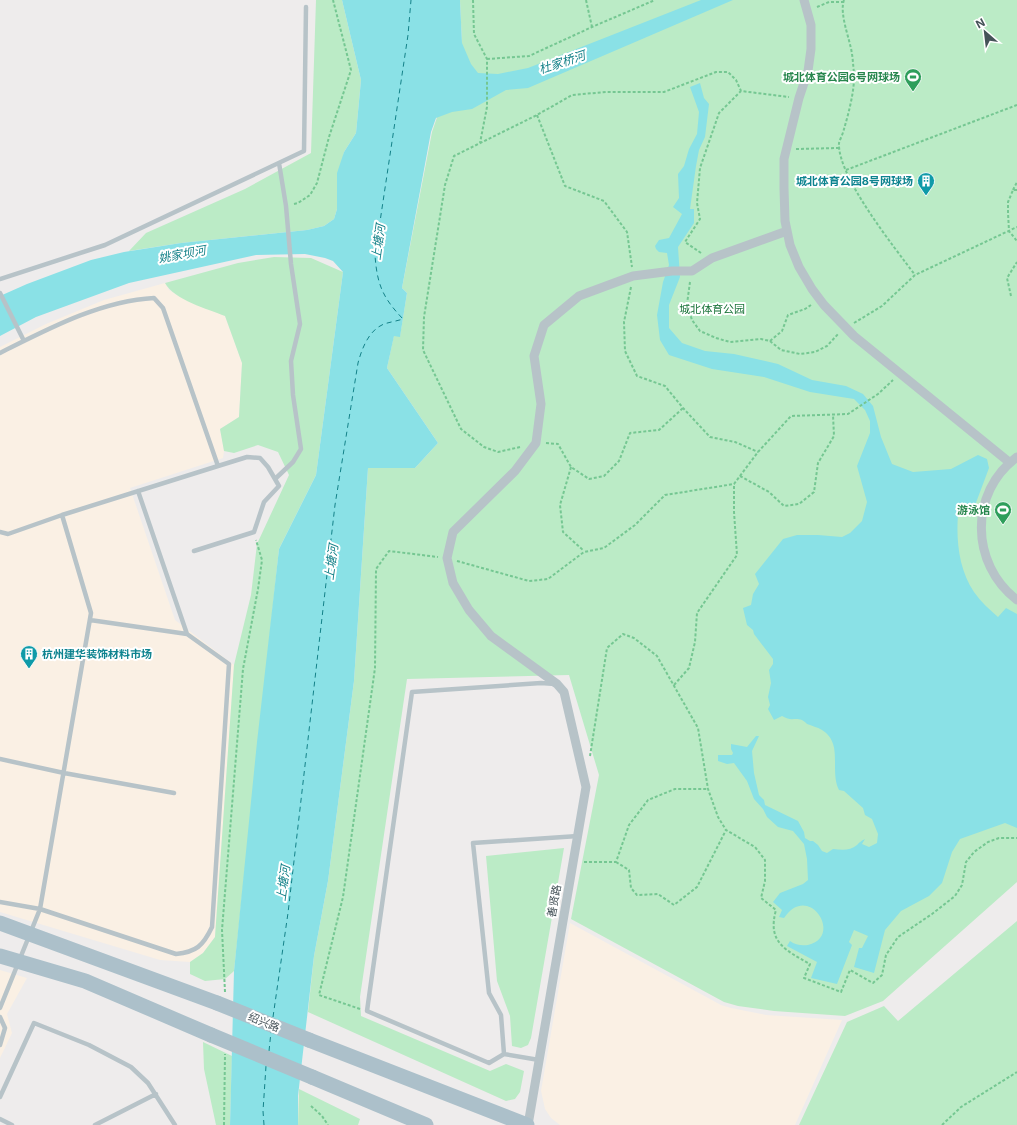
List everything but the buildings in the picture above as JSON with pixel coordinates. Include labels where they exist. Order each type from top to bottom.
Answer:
[{"type":"main road","name":"绍兴路","points":[[0,923],[221,998],[309,1040],[527,1125]]},
{"type":"main road","points":[[0,956],[85,981],[426,1125]]},
{"type":"street","points":[[804,0],[810,25],[808,71],[799,98],[784,159],[785,221],[790,245],[799,267],[820,300],[845,328],[1009,462]]},
{"type":"street","points":[[557,684],[491,636],[469,610],[453,583],[447,558],[453,532],[515,471],[536,443],[540,404],[534,356],[544,325],[579,296],[633,276],[672,271],[692,271],[712,258],[787,231]]},
{"type":"street","points":[[1017,457],[1009,462],[994,481],[984,503],[981,527],[984,551],[992,573],[1007,592],[1017,600]]},
{"type":"street","name":"善贤路","points":[[527,1125],[586,787],[564,692],[557,684]]},
{"type":"lane","points":[[0,279],[105,245],[304,151],[306,7]]},
{"type":"lane","points":[[275,479],[293,462],[301,449],[293,395],[292,361],[300,324],[291,264],[286,206],[279,163]]},
{"type":"lane","points":[[0,293],[24,341]]},
{"type":"lane","points":[[0,352],[77,316],[137,299],[154,298],[163,308],[218,466]]},
{"type":"lane","points":[[0,532],[8,534],[62,515],[248,457],[260,458],[268,467],[278,486],[264,502],[254,532],[194,551]]},
{"type":"lane","points":[[138,491],[187,634]]},
{"type":"lane","points":[[0,1008],[20,962],[40,909],[91,613],[62,515]]},
{"type":"lane","points":[[0,902],[40,909],[176,954],[190,952],[206,940],[212,927],[229,664],[187,634],[90,620]]},
{"type":"lane","points":[[539,1060],[504,1054],[489,1063],[367,1011],[412,692],[541,683],[557,684]]},
{"type":"lane","points":[[0,758],[174,793]]},
{"type":"lane","points":[[504,1054],[501,1015],[489,993],[473,843],[578,836]]},
{"type":"lane","points":[[0,1017],[5,1028],[0,1045]]},
{"type":"lane","points":[[0,1097],[34,1023],[89,1045],[131,1067],[148,1083],[175,1125]]},
{"type":"lane","points":[[95,1125],[156,1094]]},
{"type":"lane","points":[[0,1119],[12,1125]]},
{"type":"path","points":[[286,206],[298,203],[310,195],[317,183],[329,137],[351,70],[334,0]]},
{"type":"path","points":[[473,0],[474,34],[486,60],[487,70],[487,106],[480,143]]},
{"type":"path","points":[[586,0],[592,27]]},
{"type":"path","points":[[486,60],[529,56],[655,0]]},
{"type":"path","points":[[808,14],[819,6],[830,2],[844,1],[843,12],[852,54],[854,81],[844,130],[839,142],[840,148],[846,170],[854,186],[883,232],[915,275]]},
{"type":"path","points":[[682,408],[659,430],[630,433],[619,461],[604,476],[589,480],[571,467],[558,444],[536,443],[498,452],[484,447],[462,430],[423,350],[424,317],[444,185],[454,156],[537,115],[572,95],[606,92],[664,92],[716,72],[728,72],[736,80],[741,92]]},
{"type":"path","points":[[712,258],[698,252],[685,242],[700,219],[697,203],[700,168],[719,113],[741,92],[799,98]]},
{"type":"path","points":[[846,170],[1017,105]]},
{"type":"path","points":[[537,115],[565,186],[604,202],[627,232],[633,276],[624,322],[625,351],[637,376],[665,386],[682,408],[710,437],[736,442],[758,452]]},
{"type":"path","points":[[786,149],[840,148]]},
{"type":"path","points":[[1017,182],[1008,202],[1009,231],[1017,241]]},
{"type":"path","points":[[692,271],[688,304],[692,320],[700,331],[730,342],[762,339],[770,341],[781,350],[800,354],[815,352],[828,346],[845,328],[882,306],[915,275],[1017,227]]},
{"type":"path","points":[[1011,296],[1007,278],[1017,262]]},
{"type":"path","points":[[770,341],[782,331],[788,315],[805,309],[820,300]]},
{"type":"path","points":[[674,686],[689,668],[695,642],[697,613],[737,555],[734,484],[758,452],[791,416],[848,414],[878,394],[900,373]]},
{"type":"path","points":[[740,476],[769,492],[784,506],[799,504],[814,492],[818,463],[834,436],[833,415]]},
{"type":"path","points":[[571,467],[560,505],[563,532],[584,552]]},
{"type":"path","points":[[367,1011],[319,995],[343,897],[376,668],[376,569],[389,551],[447,558],[529,581],[548,579],[584,552],[604,548],[635,525],[665,495],[734,484]]},
{"type":"path","points":[[221,998],[222,930],[243,669],[262,560],[254,532]]},
{"type":"path","points":[[590,756],[607,648],[623,634],[634,638],[657,656],[698,728],[708,789],[718,817],[726,830],[755,847],[765,860],[765,881],[761,898],[776,910],[773,919],[773,928],[779,943],[791,954],[810,964],[804,978],[841,992],[850,970],[873,983],[882,975],[886,955],[898,937],[955,896],[962,884],[966,862],[974,852],[988,842],[1000,838],[1017,838]]},
{"type":"path","points":[[616,862],[629,825],[648,800],[675,789],[708,789]]},
{"type":"path","points":[[573,862],[616,862],[629,870],[631,888],[637,895],[658,894],[674,905],[697,886],[726,830]]},
{"type":"path","points":[[224,1125],[225,1047]]},
{"type":"path","points":[[942,1125],[961,1107],[1017,1072]]},
{"type":"path","points":[[311,1106],[322,1116],[328,1125]]},
{"type":"shaded area","points":[[165,283],[169,290],[182,298],[225,316],[242,363],[239,417],[220,429],[224,451],[223,458],[130,488],[175,620],[234,665],[215,937],[203,953],[190,962],[160,960],[0,912],[0,347],[46,324],[104,300]]},
{"type":"shaded area","points":[[570,923],[721,1005],[766,1015],[842,1020],[795,1125],[560,1125],[551,1118],[545,1109],[541,1091]]},
{"type":"shaded area","points":[[0,970],[27,978],[7,1014],[12,1033],[0,1058]]},
{"type":"green space","points":[[316,0],[342,0],[361,80],[356,133],[344,152],[337,193],[337,209],[334,219],[324,226],[307,230],[181,243],[129,251],[146,233],[245,189],[311,153]]},
{"type":"green space","name":"城北体育公园","points":[[460,0],[1017,0],[1017,882],[883,1001],[845,1016],[774,1011],[738,1006],[724,1002],[571,919],[599,775],[569,675],[407,679],[360,997],[361,1016],[490,1071],[506,1064],[524,1071],[520,1092],[515,1099],[506,1101],[308,1012],[314,956],[328,881],[354,681],[368,468],[415,468],[438,443],[387,368],[394,335],[400,336],[407,293],[402,288],[432,132],[462,44]]},
{"type":"green space","points":[[274,257],[311,258],[343,272],[316,475],[279,549],[234,971],[225,979],[205,981],[190,974],[190,962],[203,953],[215,937],[234,665],[251,595],[257,544],[289,475],[278,452],[258,445],[234,453],[224,451],[220,429],[239,417],[242,363],[225,316],[183,299],[169,289],[165,283],[238,263]]},
{"type":"green space","points":[[564,848],[531,1038],[528,1045],[521,1048],[512,1046],[510,1016],[497,981],[486,856]]},
{"type":"green space","points":[[1017,921],[1017,1125],[799,1125],[847,1022],[884,1006],[898,1021]]},
{"type":"green space","points":[[203,1042],[232,1056],[230,1125],[216,1125],[204,1069]]},
{"type":"green space","points":[[299,1089],[360,1119],[358,1125],[298,1125]]},
{"type":"water","points":[[342,0],[460,0],[462,43],[471,64],[478,73],[498,74],[528,68],[701,0],[733,0],[528,88],[506,90],[472,109],[452,112],[436,118],[431,132],[402,288],[407,293],[400,337],[394,336],[387,368],[438,443],[415,468],[368,468],[354,681],[328,881],[314,956],[298,1096],[298,1125],[230,1125],[234,971],[257,742],[279,549],[316,475],[343,272],[333,261],[305,254],[256,255],[129,283],[36,317],[0,336],[0,296],[27,284],[91,260],[124,252],[181,243],[307,230],[324,226],[334,219],[337,209],[337,173],[344,152],[356,133],[361,80]]},
{"type":"water","points":[[700,83],[704,98],[709,104],[705,137],[699,150],[690,209],[694,209],[694,223],[678,247],[680,277],[669,305],[669,328],[682,343],[705,351],[734,354],[778,364],[812,380],[846,386],[863,394],[873,406],[881,437],[892,464],[913,472],[951,469],[978,455],[987,459],[989,468],[971,516],[958,515],[958,545],[965,574],[977,596],[998,617],[1006,608],[1017,614],[1017,828],[1005,823],[960,839],[952,852],[942,883],[929,896],[901,911],[885,930],[874,973],[854,967],[859,948],[862,948],[868,936],[854,930],[849,942],[852,945],[837,984],[811,978],[817,962],[787,946],[790,941],[796,944],[808,945],[818,940],[823,932],[823,923],[819,915],[812,908],[803,905],[794,908],[784,918],[779,917],[782,910],[773,902],[780,893],[803,884],[808,880],[807,859],[804,844],[793,831],[778,827],[767,817],[763,809],[754,799],[747,781],[734,763],[727,764],[718,761],[718,755],[732,755],[731,744],[747,747],[756,736],[759,736],[752,751],[754,773],[759,795],[764,800],[765,805],[798,821],[804,832],[805,838],[813,841],[822,851],[827,853],[833,849],[843,850],[852,848],[865,839],[862,844],[869,847],[877,843],[878,834],[872,819],[865,815],[863,808],[844,791],[839,790],[835,774],[833,742],[829,736],[822,730],[807,724],[802,720],[788,719],[782,716],[774,720],[768,709],[770,705],[768,697],[771,683],[769,670],[773,664],[773,659],[754,634],[753,630],[747,625],[743,608],[751,605],[753,594],[759,584],[755,574],[783,539],[797,535],[842,537],[850,533],[862,521],[867,502],[857,466],[870,433],[870,421],[865,410],[854,399],[810,392],[764,377],[712,369],[669,355],[660,340],[657,315],[663,282],[669,265],[667,253],[659,252],[655,246],[659,240],[669,238],[682,214],[673,207],[679,198],[678,174],[684,166],[689,149],[697,134],[699,112],[690,87]]},
{"type":"ferry route","points":[[273,1017],[288,913],[335,505],[358,363],[364,346],[374,331],[384,324],[403,319],[390,304],[382,290],[377,275],[375,255],[408,35],[411,0]]},
{"type":"ferry route","points":[[269,1051],[271,1032]]},
{"type":"ferry route","points":[[264,1125],[263,1111],[266,1066]]},
{"type":"place","name":"城北体育公园6号网球场","points":[[913,92]]},
{"type":"place","name":"城北体育公园8号网球场","points":[[926,196]]},
{"type":"place","name":"游泳馆","points":[[1003,525]]},
{"type":"place","name":"杭州建华装饰材料市场","points":[[29,669]]},
{"type":"water label","name":"杜家桥河","points":[[562,62]]},
{"type":"water label","name":"上塘河","points":[[378,242]]},
{"type":"water label","name":"姚家坝河","points":[[182,254]]},
{"type":"water label","name":"上塘河","points":[[331,562]]},
{"type":"water label","name":"上塘河","points":[[283,883]]}]
